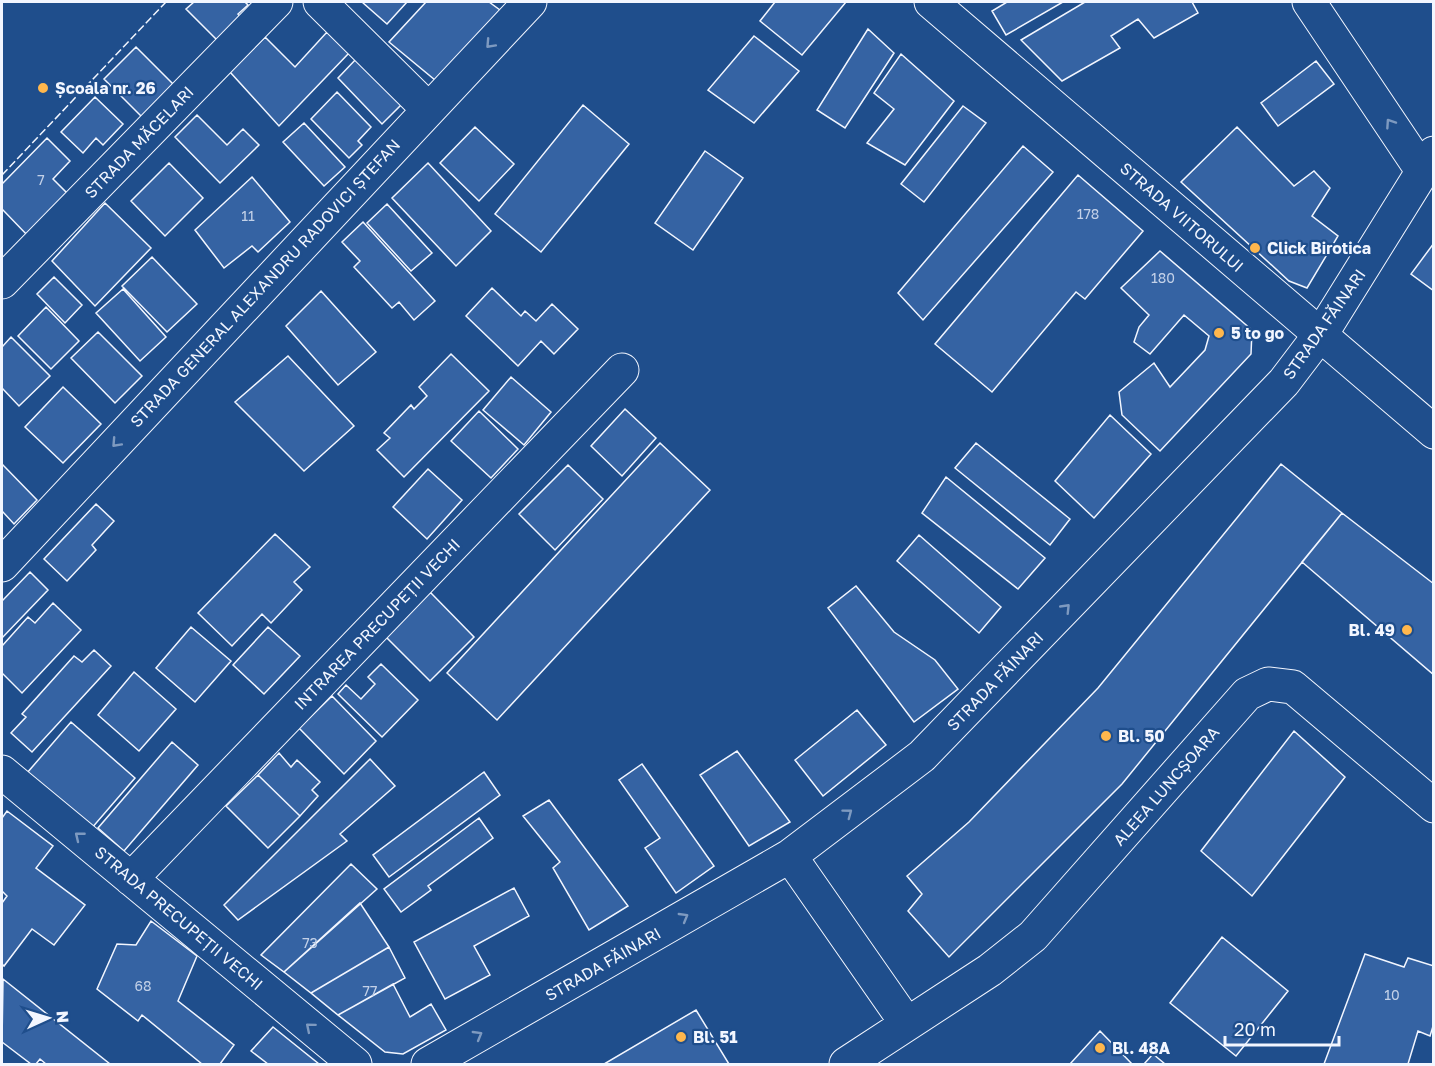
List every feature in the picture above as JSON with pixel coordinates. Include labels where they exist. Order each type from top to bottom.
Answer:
[{"type":"street","name":"STRADA MĂCELARI","points":[[2,282],[276,2]]},
{"type":"street","points":[[320,2],[428,109]]},
{"type":"street","name":"STRADA GENERAL ALEXANDRU RADOVICI ȘTEFAN","points":[[2,565],[530,2]]},
{"type":"street","name":"STRADA VIITORULUI","points":[[931,2],[1434,432]]},
{"type":"street","points":[[1309,2],[1428,162]]},
{"type":"street","name":"STRADA FĂINARI","points":[[428,1065],[790,856],[922,756],[1284,382],[1320,335],[1428,162]]},
{"type":"street","name":"INTRAREA PRECUPEȚII VECHI","points":[[131,879],[622,370]]},
{"type":"street","name":"ALEEA LUNCȘOARA","points":[[846,1065],[990,970],[1033,936],[1246,694],[1268,684],[1293,687],[1434,806]]},
{"type":"street","name":"STRADA PRECUPEȚII VECHI","points":[[2,772],[355,1065]]},
{"type":"street","points":[[790,856],[907,1024]]},
{"type":"building","points":[[194,2],[245,2],[248,5],[238,14],[247,25],[224,47],[186,9]]},
{"type":"building","points":[[362,2],[407,2],[387,24]]},
{"type":"building","points":[[426,2],[489,2],[500,10],[435,80],[389,42]]},
{"type":"building","points":[[775,2],[846,2],[802,55],[760,21]]},
{"type":"building","points":[[1007,2],[1063,2],[1006,35],[992,11]]},
{"type":"building","points":[[1085,2],[1192,2],[1198,13],[1154,38],[1138,19],[1111,36],[1120,48],[1062,81],[1021,40]]},
{"type":"building","points":[[868,29],[894,53],[845,128],[817,110]]},
{"type":"building","points":[[327,32],[349,53],[279,126],[230,72],[265,37],[295,67]]},
{"type":"building","points":[[754,36],[799,71],[754,123],[708,90]]},
{"type":"building","points":[[136,47],[175,86],[143,118],[104,79]]},
{"type":"building","points":[[901,54],[954,101],[905,165],[867,143],[894,109],[874,93]]},
{"type":"building","points":[[357,58],[403,103],[382,124],[338,78]]},
{"type":"building","points":[[1316,61],[1334,84],[1278,126],[1261,103]]},
{"type":"building","points":[[337,92],[371,127],[358,141],[362,145],[349,158],[311,119]]},
{"type":"building","points":[[95,97],[123,124],[103,145],[96,138],[83,153],[61,132]]},
{"type":"building","points":[[583,105],[629,144],[541,252],[495,214]]},
{"type":"building","points":[[963,106],[986,123],[924,202],[901,184]]},
{"type":"building","points":[[197,115],[227,145],[243,129],[259,145],[220,183],[175,137]]},
{"type":"building","points":[[304,123],[345,167],[324,186],[283,142]]},
{"type":"building","points":[[475,127],[514,164],[479,201],[440,163]]},
{"type":"building","points":[[1237,127],[1294,186],[1314,171],[1330,188],[1312,216],[1338,236],[1307,288],[1289,281],[1181,182]]},
{"type":"building","points":[[47,138],[70,161],[53,179],[70,196],[29,237],[2,209],[2,184]]},
{"type":"building","points":[[1023,146],[1053,172],[923,320],[898,293]]},
{"type":"building","points":[[705,151],[743,178],[693,250],[655,223]]},
{"type":"building","points":[[169,163],[203,198],[165,236],[131,201]]},
{"type":"building","points":[[428,163],[491,231],[456,266],[392,198]]},
{"type":"building","points":[[1078,175],[1143,231],[1085,299],[1076,292],[992,392],[935,344]]},
{"type":"building","points":[[252,177],[290,222],[258,252],[252,246],[224,268],[195,230]]},
{"type":"building","points":[[105,203],[151,248],[95,306],[52,261]]},
{"type":"building","points":[[387,204],[432,253],[411,271],[367,223]]},
{"type":"building","points":[[363,222],[435,301],[414,320],[399,302],[392,308],[354,267],[360,261],[342,242]]},
{"type":"building","points":[[1434,243],[1434,291],[1411,274]]},
{"type":"building","points":[[1160,251],[1252,330],[1251,354],[1160,451],[1122,415],[1119,392],[1154,363],[1170,387],[1205,350],[1209,336],[1184,315],[1150,354],[1134,342],[1139,327],[1149,315],[1121,288]]},
{"type":"building","points":[[152,257],[197,304],[167,332],[122,286]]},
{"type":"building","points":[[54,277],[82,305],[65,323],[37,294]]},
{"type":"building","points":[[492,288],[521,316],[525,311],[536,321],[552,304],[578,329],[554,354],[541,341],[518,366],[466,316]]},
{"type":"building","points":[[123,289],[166,337],[140,361],[96,313]]},
{"type":"building","points":[[321,291],[376,352],[338,385],[286,326]]},
{"type":"building","points":[[46,307],[79,341],[51,369],[18,336]]},
{"type":"building","points":[[98,332],[142,376],[115,403],[71,358]]},
{"type":"building","points":[[11,337],[50,376],[19,406],[2,388],[2,347]]},
{"type":"building","points":[[451,354],[489,391],[404,477],[377,450],[390,438],[384,433],[411,405],[414,409],[427,396],[419,387]]},
{"type":"building","points":[[288,356],[354,426],[304,471],[235,402]]},
{"type":"building","points":[[511,377],[551,412],[524,445],[483,410]]},
{"type":"building","points":[[63,387],[101,424],[63,463],[25,427]]},
{"type":"building","points":[[625,409],[656,438],[622,476],[591,446]]},
{"type":"building","points":[[479,411],[518,449],[491,478],[451,441]]},
{"type":"building","points":[[1110,415],[1151,454],[1094,518],[1055,481]]},
{"type":"building","points":[[660,443],[710,490],[497,720],[447,673]]},
{"type":"building","points":[[976,443],[1070,519],[1050,545],[955,468]]},
{"type":"building","points":[[2,464],[37,500],[14,524],[2,511]]},
{"type":"building","name":"Bl. 50","points":[[1281,464],[1342,513],[1122,784],[949,957],[908,911],[922,894],[907,876],[969,822],[1098,688]]},
{"type":"building","points":[[568,465],[603,499],[555,550],[519,514]]},
{"type":"building","points":[[428,469],[462,500],[427,539],[393,507]]},
{"type":"building","points":[[946,477],[1045,558],[1018,589],[922,513]]},
{"type":"building","points":[[96,504],[114,521],[92,545],[96,550],[67,581],[44,559]]},
{"type":"building","name":"Bl. 49","points":[[1342,513],[1434,584],[1434,675],[1302,562]]},
{"type":"building","points":[[275,534],[310,567],[294,582],[302,590],[271,623],[262,614],[232,646],[198,613]]},
{"type":"building","points":[[919,535],[1001,607],[979,633],[897,561]]},
{"type":"building","points":[[30,572],[48,590],[2,638],[2,601]]},
{"type":"building","points":[[856,586],[894,632],[935,660],[958,689],[914,722],[828,608]]},
{"type":"building","points":[[430,592],[474,637],[430,681],[386,637]]},
{"type":"building","points":[[53,603],[81,630],[22,693],[2,673],[2,646],[28,617],[35,623]]},
{"type":"building","points":[[191,627],[231,661],[195,702],[156,668]]},
{"type":"building","points":[[268,627],[300,656],[264,694],[233,665]]},
{"type":"building","points":[[94,650],[111,666],[32,752],[11,733],[26,717],[22,714],[74,656],[82,662]]},
{"type":"building","points":[[381,664],[418,700],[382,737],[338,694],[346,685],[361,699],[375,684],[368,677]]},
{"type":"building","points":[[134,672],[176,709],[139,751],[98,715]]},
{"type":"building","points":[[332,696],[376,741],[344,774],[299,728]]},
{"type":"building","points":[[857,710],[886,745],[823,796],[795,760]]},
{"type":"building","points":[[71,722],[135,778],[91,829],[27,773]]},
{"type":"building","points":[[1294,731],[1345,777],[1252,896],[1201,851]]},
{"type":"building","points":[[172,742],[198,765],[124,851],[98,828]]},
{"type":"building","points":[[737,751],[790,822],[749,846],[700,775]]},
{"type":"building","points":[[279,753],[291,767],[297,760],[320,782],[312,790],[318,796],[300,816],[258,775]]},
{"type":"building","points":[[370,759],[395,786],[340,834],[347,841],[238,920],[224,905]]},
{"type":"building","points":[[642,764],[714,866],[676,893],[645,848],[660,838],[619,780]]},
{"type":"building","points":[[484,772],[500,795],[389,877],[373,855]]},
{"type":"building","points":[[258,775],[300,816],[268,848],[226,806]]},
{"type":"building","points":[[549,800],[628,906],[589,930],[553,868],[560,862],[523,816]]},
{"type":"building","points":[[7,811],[53,846],[36,868],[85,905],[54,945],[32,929],[4,966],[2,964],[2,903],[7,896],[2,891],[2,818]]},
{"type":"building","points":[[479,818],[493,838],[428,886],[431,890],[401,912],[384,889]]},
{"type":"building","points":[[351,864],[377,889],[284,972],[261,955]]},
{"type":"building","points":[[514,888],[529,916],[474,946],[490,975],[445,999],[414,942]]},
{"type":"building","points":[[360,903],[389,947],[311,993],[284,972]]},
{"type":"building","points":[[151,921],[197,956],[178,1001],[234,1045],[220,1064],[202,1064],[142,1015],[138,1021],[97,989],[117,944],[136,945]]},
{"type":"building","points":[[1222,937],[1288,991],[1236,1056],[1170,1003]]},
{"type":"building","points":[[389,947],[405,978],[338,1015],[311,993]]},
{"type":"building","points":[[1365,954],[1404,967],[1408,958],[1434,966],[1434,1023],[1430,1036],[1418,1031],[1408,1064],[1324,1064]]},
{"type":"building","points":[[3,979],[110,1064],[46,1064],[40,1059],[36,1064],[31,1064],[2,1042]]},
{"type":"building","points":[[393,984],[410,1017],[431,1004],[446,1030],[403,1054],[385,1052],[338,1015]]},
{"type":"building","name":"Bl. 51","points":[[696,1010],[729,1064],[604,1064]]},
{"type":"building","points":[[273,1027],[319,1064],[268,1064],[251,1051]]},
{"type":"building","name":"Bl. 48A","points":[[1100,1031],[1132,1064],[1070,1064]]},
{"type":"building","name":"Bl. 48A","points":[[1153,1054],[1165,1064],[1144,1064]]},
{"type":"fence","points":[[2,175],[166,2]]},
{"type":"place","name":"Școala nr. 26","points":[[43,88]]},
{"type":"place","name":"Click Birotica","points":[[1255,248]]},
{"type":"place","name":"5 to go","points":[[1219,333]]},
{"type":"place","name":"Bl. 49","points":[[1407,630]]},
{"type":"place","name":"Bl. 50","points":[[1106,736]]},
{"type":"place","name":"Bl. 51","points":[[681,1037]]},
{"type":"place","name":"Bl. 48A","points":[[1100,1048]]}]
